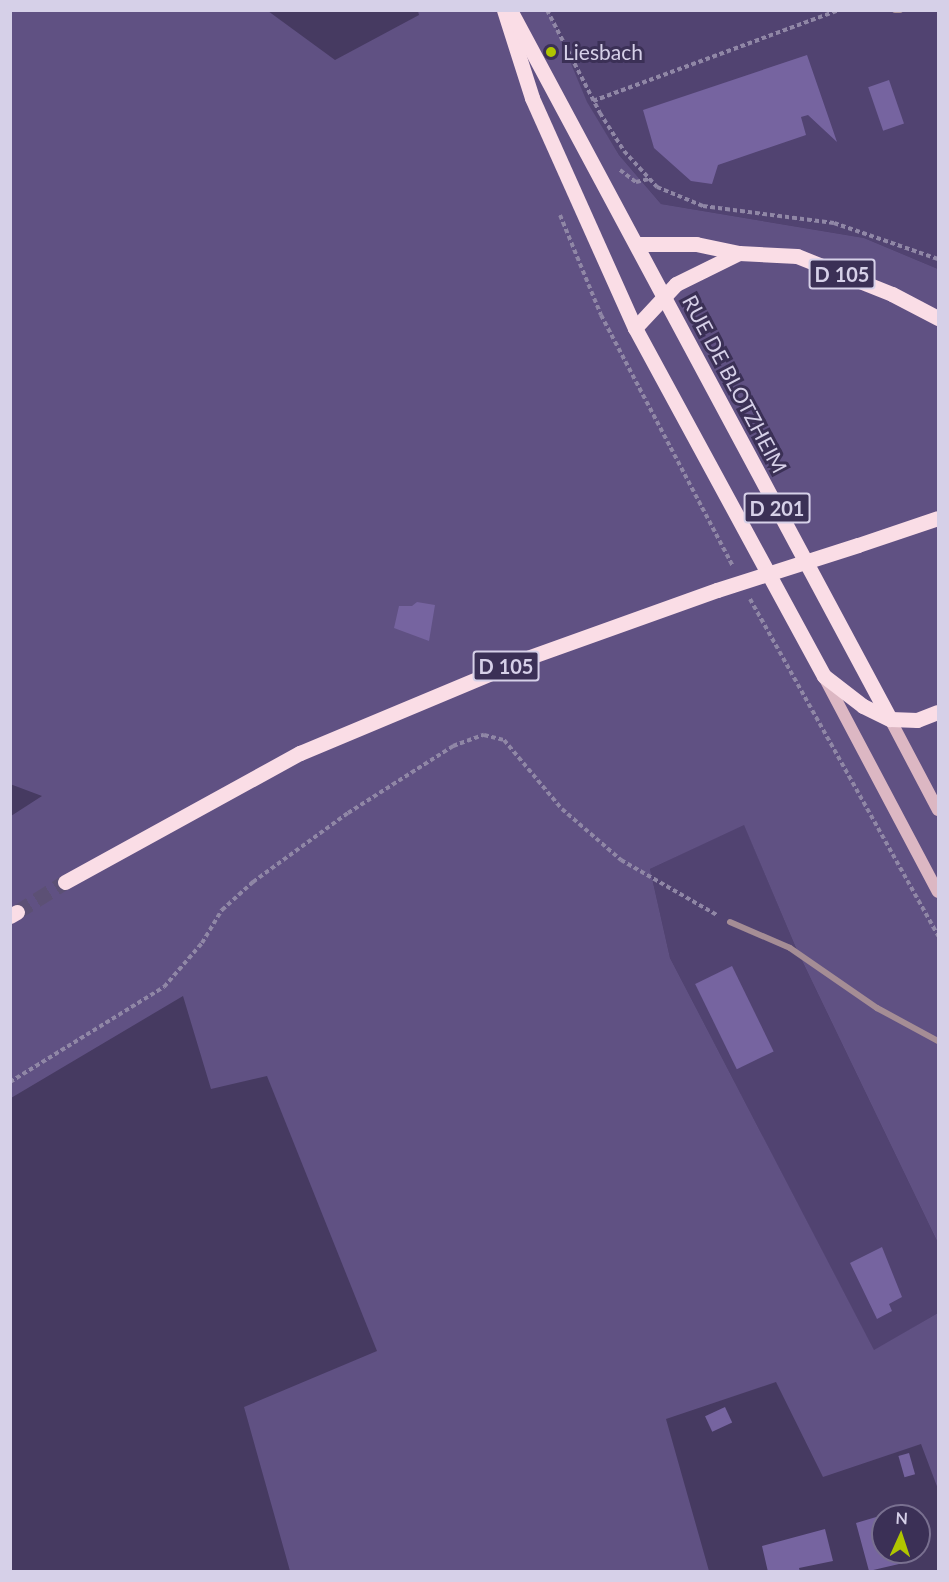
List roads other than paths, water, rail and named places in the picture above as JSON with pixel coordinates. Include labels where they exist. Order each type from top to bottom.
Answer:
[{"type":"main road","name":"D 201","points":[[504,10],[532,98],[635,328],[939,892]]},
{"type":"main road","name":"RUE DE BLOTZHEIM","points":[[510,10],[939,810]]},
{"type":"main road","name":"D 105","points":[[637,244],[696,244],[739,253],[797,256],[892,294],[939,318]]},
{"type":"main road","name":"D 105","points":[[635,328],[676,284],[739,253]]},
{"type":"main road","name":"D 105","points":[[65,882],[300,753],[527,658],[717,590],[939,518]]},
{"type":"main road","name":"D 201","points":[[824,676],[863,706],[890,718]]},
{"type":"main road","points":[[890,718],[916,720],[939,712]]},
{"type":"street","points":[[895,10],[900,10]]},
{"type":"street","points":[[730,922],[790,948],[877,1008],[939,1041]]},
{"type":"tunnel","points":[[17,912],[65,882]]},
{"type":"place","name":"Liesbach","points":[[551,52]]}]
